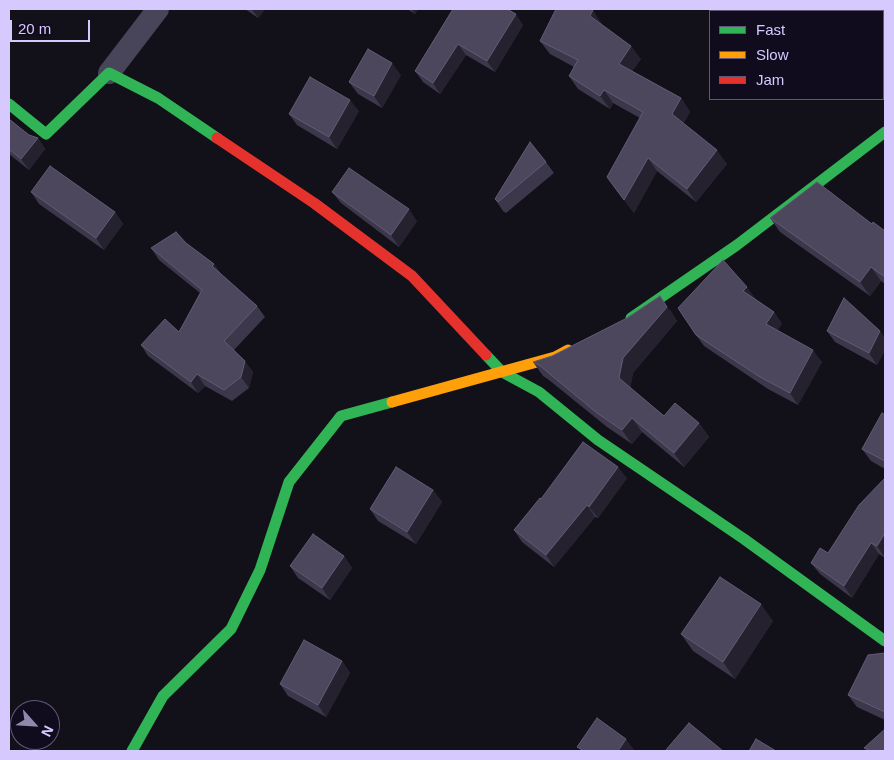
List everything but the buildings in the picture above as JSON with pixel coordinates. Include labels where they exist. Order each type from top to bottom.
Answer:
[{"type":"street","points":[[9,104],[46,134],[109,73],[158,9]]},
{"type":"street","points":[[109,73],[158,98],[314,203],[412,276],[502,372],[538,392],[598,440],[744,539],[885,640]]},
{"type":"street","points":[[622,323],[737,245],[885,132]]},
{"type":"street","points":[[132,751],[163,696],[231,629],[260,570],[289,482],[341,416],[555,357],[580,344]]},
{"type":"traffic: fast","points":[[9,104],[46,134],[109,73],[158,98],[217,138]]},
{"type":"traffic: fast","points":[[631,318],[737,245],[885,132]]},
{"type":"traffic: fast","points":[[486,355],[502,372],[539,392],[598,440],[744,539],[885,641]]},
{"type":"traffic: fast","points":[[132,751],[163,696],[231,629],[260,570],[289,482],[341,416],[392,402]]},
{"type":"traffic: slow","points":[[392,402],[555,357],[568,350]]},
{"type":"traffic: jam","points":[[217,138],[314,203],[412,276],[486,355]]}]
